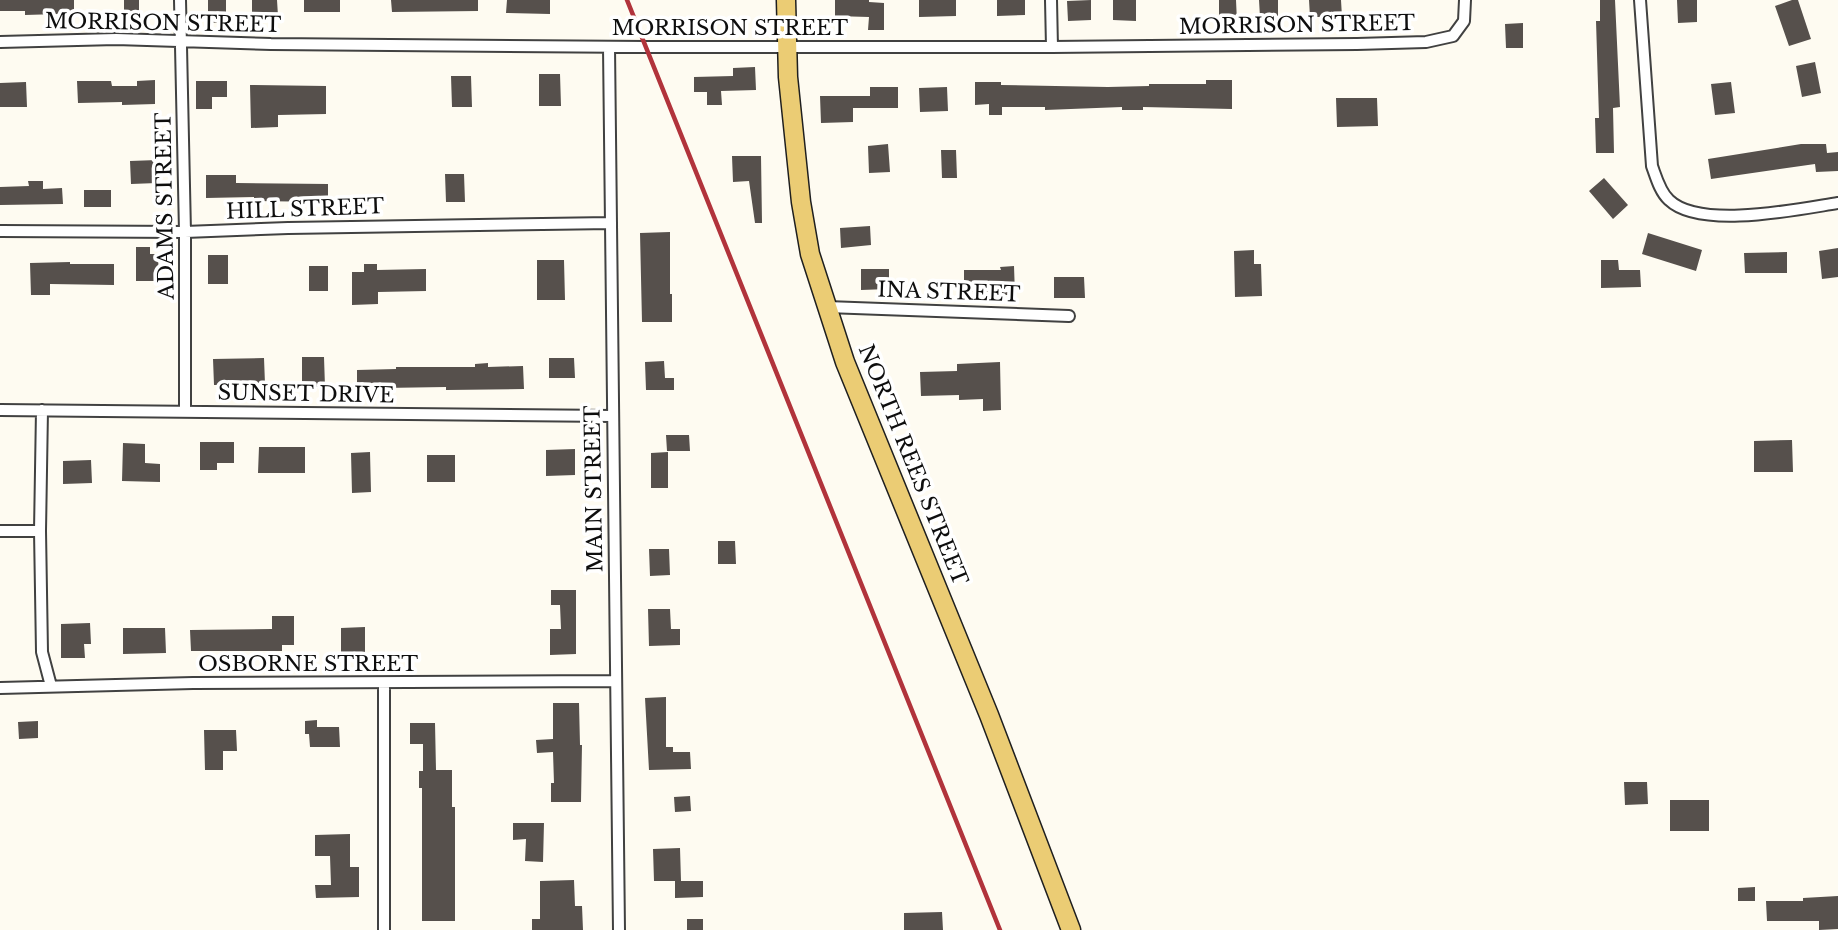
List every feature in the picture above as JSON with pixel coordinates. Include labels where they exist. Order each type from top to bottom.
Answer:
[{"type":"main road","name":"NORTH REES STREET","points":[[786,0],[788,77],[801,201],[810,254],[845,362],[989,715],[1071,930]]},
{"type":"street","name":"ADAMS STREET","points":[[180,0],[185,232],[185,411]]},
{"type":"street","points":[[1051,0],[1052,47]]},
{"type":"street","name":"MORRISON STREET","points":[[0,42],[116,39],[271,44],[609,47],[1052,47],[1426,42],[1453,36],[1464,21],[1465,0]]},
{"type":"street","points":[[1640,0],[1649,148],[1652,166],[1670,201],[1690,211],[1757,216],[1838,203]]},
{"type":"street","name":"MAIN STREET","points":[[609,47],[619,930]]},
{"type":"street","name":"HILL STREET","points":[[0,231],[185,232],[611,223]]},
{"type":"street","name":"INA STREET","points":[[827,307],[1069,316]]},
{"type":"street","name":"SUNSET DRIVE","points":[[0,410],[612,416]]},
{"type":"street","points":[[42,410],[42,652],[51,686]]},
{"type":"street","points":[[0,531],[40,531]]},
{"type":"street","name":"OSBORNE STREET","points":[[0,688],[194,683],[615,681]]},
{"type":"street","points":[[384,683],[384,930]]},
{"type":"building","points":[[0,0],[74,0],[74,20],[58,21],[58,14],[25,15],[25,11],[0,11]]},
{"type":"building","points":[[124,0],[139,0],[139,22],[124,22]]},
{"type":"building","points":[[208,0],[226,0],[226,22],[208,23]]},
{"type":"building","points":[[252,0],[277,0],[278,16],[252,16]]},
{"type":"building","points":[[304,0],[340,0],[340,12],[304,12]]},
{"type":"building","points":[[391,0],[478,0],[478,11],[392,12]]},
{"type":"building","points":[[507,0],[550,0],[550,14],[506,13]]},
{"type":"building","points":[[835,0],[884,3],[884,30],[868,30],[869,17],[835,16]]},
{"type":"building","points":[[919,0],[956,0],[956,16],[919,17]]},
{"type":"building","points":[[997,0],[1025,0],[1025,15],[997,16]]},
{"type":"building","points":[[1091,0],[1091,20],[1068,21],[1067,1]]},
{"type":"building","points":[[1113,0],[1136,0],[1136,21],[1113,20]]},
{"type":"building","points":[[1219,0],[1236,0],[1237,22],[1219,22]]},
{"type":"building","points":[[1259,0],[1278,0],[1278,16],[1260,17]]},
{"type":"building","points":[[1309,0],[1341,0],[1342,17],[1310,17]]},
{"type":"building","points":[[1600,0],[1615,0],[1620,107],[1613,108],[1614,153],[1596,153],[1595,118],[1599,118],[1596,21],[1600,21]]},
{"type":"building","points":[[1677,0],[1697,0],[1697,22],[1678,23]]},
{"type":"building","points":[[1798,0],[1811,39],[1789,46],[1775,6]]},
{"type":"building","points":[[1523,23],[1523,48],[1506,48],[1505,24]]},
{"type":"building","points":[[1815,62],[1821,93],[1802,97],[1796,66]]},
{"type":"building","points":[[755,67],[756,90],[721,91],[722,105],[707,105],[707,92],[694,92],[694,77],[733,76],[733,68]]},
{"type":"building","points":[[539,74],[560,74],[561,106],[539,106]]},
{"type":"building","points":[[451,76],[471,76],[472,107],[452,107]]},
{"type":"building","points":[[155,80],[155,104],[78,103],[77,81],[111,81],[112,86],[137,86],[137,81]]},
{"type":"building","points":[[1206,80],[1232,80],[1232,109],[1143,107],[1143,110],[1122,110],[1122,107],[1045,110],[1045,107],[1002,107],[1002,115],[989,115],[989,104],[975,105],[975,82],[1108,87],[1206,84]]},
{"type":"building","points":[[196,81],[227,81],[227,97],[212,97],[212,109],[196,109]]},
{"type":"building","points":[[26,82],[27,107],[0,107],[0,83]]},
{"type":"building","points":[[1731,82],[1735,113],[1715,115],[1711,84]]},
{"type":"building","points":[[250,85],[326,86],[326,114],[278,115],[278,127],[251,128]]},
{"type":"building","points":[[870,87],[898,87],[898,108],[853,108],[853,122],[821,123],[820,96],[870,96]]},
{"type":"building","points":[[947,87],[948,111],[920,112],[919,88]]},
{"type":"building","points":[[1336,98],[1377,98],[1378,126],[1337,127]]},
{"type":"building","points":[[888,144],[890,172],[869,173],[868,146]]},
{"type":"building","points":[[1801,144],[1826,144],[1827,153],[1838,152],[1838,171],[1816,172],[1815,164],[1711,179],[1708,159]]},
{"type":"building","points":[[941,150],[956,150],[957,178],[942,178]]},
{"type":"building","points":[[732,156],[761,156],[762,223],[755,223],[749,181],[733,182]]},
{"type":"building","points":[[157,160],[157,183],[131,184],[130,161]]},
{"type":"building","points":[[445,174],[464,174],[465,202],[446,202]]},
{"type":"building","points":[[206,175],[236,175],[236,183],[328,184],[328,202],[254,201],[254,197],[206,198]]},
{"type":"building","points":[[1604,178],[1628,205],[1613,219],[1589,191]]},
{"type":"building","points":[[28,181],[43,181],[43,189],[62,188],[63,204],[0,205],[0,187],[29,186]]},
{"type":"building","points":[[84,190],[111,190],[111,207],[84,207]]},
{"type":"building","points":[[870,226],[871,245],[841,248],[840,228]]},
{"type":"building","points":[[670,232],[672,322],[642,322],[640,233]]},
{"type":"building","points":[[1648,233],[1702,250],[1696,271],[1642,254]]},
{"type":"building","points":[[136,247],[150,247],[150,254],[158,254],[159,281],[136,281]]},
{"type":"building","points":[[1838,248],[1838,277],[1822,279],[1819,251]]},
{"type":"building","points":[[1254,250],[1254,264],[1261,264],[1262,296],[1235,297],[1234,251]]},
{"type":"building","points":[[1787,252],[1787,273],[1745,273],[1744,253]]},
{"type":"building","points":[[208,255],[228,255],[228,284],[208,284]]},
{"type":"building","points":[[537,260],[564,260],[565,300],[537,300]]},
{"type":"building","points":[[1601,260],[1618,260],[1619,270],[1640,270],[1641,287],[1601,288]]},
{"type":"building","points":[[30,263],[114,264],[114,285],[50,284],[50,295],[31,295]]},
{"type":"building","points":[[364,264],[377,264],[377,270],[426,269],[426,291],[378,292],[378,304],[352,305],[352,272],[364,272]]},
{"type":"building","points":[[309,266],[328,266],[328,291],[309,291]]},
{"type":"building","points":[[1014,266],[1015,295],[1001,295],[1001,291],[964,292],[964,270],[1001,270],[1000,267]]},
{"type":"building","points":[[861,269],[889,269],[889,289],[861,290]]},
{"type":"building","points":[[1054,277],[1084,277],[1085,298],[1054,298]]},
{"type":"building","points":[[302,357],[324,357],[325,387],[302,387]]},
{"type":"building","points":[[264,358],[265,384],[214,385],[213,359]]},
{"type":"building","points":[[549,358],[574,358],[575,378],[549,378]]},
{"type":"building","points":[[664,361],[665,378],[674,378],[674,390],[646,390],[645,362]]},
{"type":"building","points":[[1000,362],[1001,410],[983,411],[983,399],[959,400],[959,395],[921,396],[920,372],[957,371],[957,364]]},
{"type":"building","points":[[488,363],[488,367],[523,366],[524,389],[446,390],[446,387],[357,391],[357,370],[475,367],[475,364]]},
{"type":"building","points":[[666,435],[689,435],[690,451],[667,451]]},
{"type":"building","points":[[1792,440],[1793,472],[1754,472],[1754,441]]},
{"type":"building","points":[[200,442],[234,442],[234,463],[217,463],[217,470],[200,470]]},
{"type":"building","points":[[123,443],[145,444],[145,463],[160,464],[160,482],[122,481]]},
{"type":"building","points":[[259,447],[305,447],[305,473],[258,473]]},
{"type":"building","points":[[575,449],[575,475],[546,476],[546,450]]},
{"type":"building","points":[[370,452],[371,492],[352,493],[351,453]]},
{"type":"building","points":[[668,452],[668,488],[651,488],[651,453]]},
{"type":"building","points":[[427,455],[455,455],[455,482],[427,482]]},
{"type":"building","points":[[91,460],[92,483],[63,484],[63,461]]},
{"type":"building","points":[[718,541],[735,541],[736,564],[718,564]]},
{"type":"building","points":[[649,549],[669,549],[670,575],[650,576]]},
{"type":"building","points":[[551,590],[576,590],[576,654],[550,655],[550,629],[561,629],[560,605],[551,605]]},
{"type":"building","points":[[648,609],[670,609],[671,629],[680,629],[680,645],[649,646]]},
{"type":"building","points":[[272,616],[294,616],[294,645],[282,645],[282,651],[191,651],[190,630],[272,629]]},
{"type":"building","points":[[90,623],[91,644],[84,644],[85,658],[61,658],[61,624]]},
{"type":"building","points":[[365,627],[365,652],[341,652],[341,628]]},
{"type":"building","points":[[123,628],[165,628],[166,653],[123,654]]},
{"type":"building","points":[[666,697],[666,747],[673,747],[673,752],[690,752],[691,769],[649,770],[645,698]]},
{"type":"building","points":[[553,703],[579,703],[582,745],[581,802],[551,802],[551,783],[554,783],[553,752],[537,753],[536,740],[553,739]]},
{"type":"building","points":[[317,720],[317,727],[339,727],[340,747],[310,747],[309,734],[305,734],[305,721]]},
{"type":"building","points":[[38,721],[38,738],[19,739],[18,722]]},
{"type":"building","points":[[410,723],[435,723],[436,770],[452,770],[452,807],[455,807],[455,921],[422,921],[422,788],[419,788],[419,771],[423,771],[423,744],[410,744]]},
{"type":"building","points":[[204,730],[236,730],[237,751],[223,751],[223,770],[205,770]]},
{"type":"building","points":[[1624,782],[1647,782],[1648,804],[1625,805]]},
{"type":"building","points":[[690,796],[691,811],[675,812],[674,797]]},
{"type":"building","points":[[1670,800],[1709,800],[1709,831],[1670,831]]},
{"type":"building","points":[[513,823],[544,823],[543,862],[525,861],[526,839],[513,840]]},
{"type":"building","points":[[350,834],[350,867],[359,867],[359,897],[316,898],[315,885],[331,885],[330,856],[315,856],[315,835]]},
{"type":"building","points":[[680,848],[681,881],[703,881],[703,897],[675,898],[675,881],[654,881],[653,849]]},
{"type":"building","points":[[574,880],[575,906],[582,906],[583,930],[532,930],[532,919],[540,919],[540,881]]},
{"type":"building","points":[[1755,887],[1755,901],[1738,901],[1738,888]]},
{"type":"building","points":[[1838,896],[1838,929],[1819,930],[1819,921],[1767,921],[1766,901],[1803,901],[1803,898]]},
{"type":"building","points":[[942,912],[943,930],[904,930],[904,913]]},
{"type":"building","points":[[687,919],[703,919],[703,930],[687,930]]},
{"type":"railway","points":[[627,0],[1000,930]]}]
